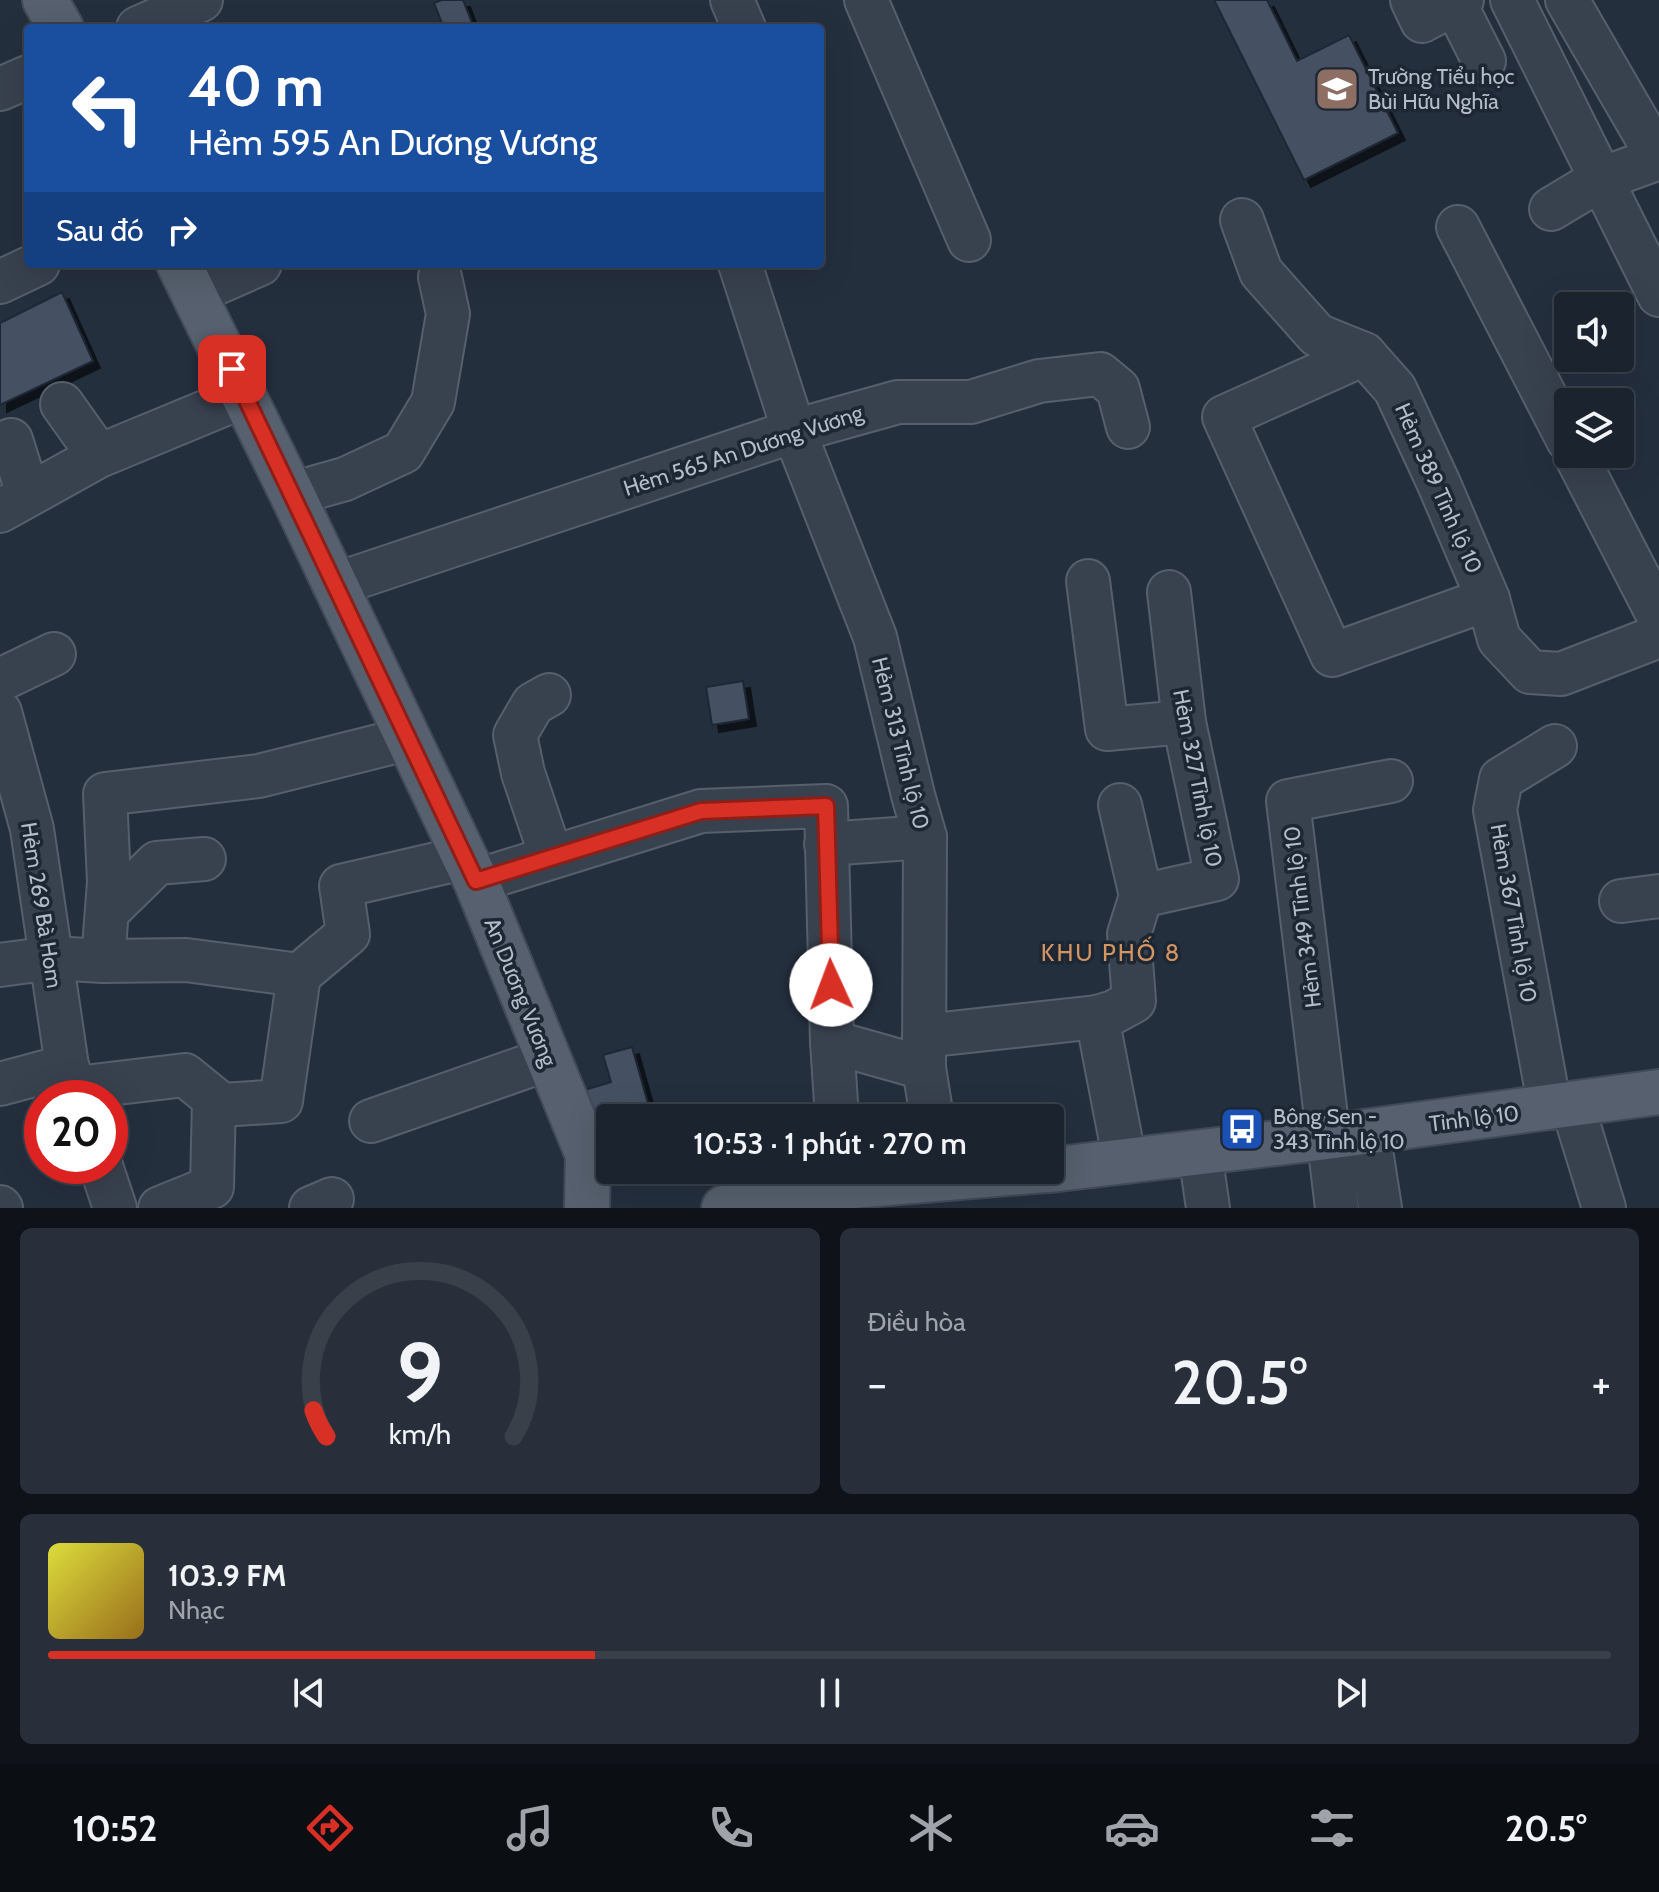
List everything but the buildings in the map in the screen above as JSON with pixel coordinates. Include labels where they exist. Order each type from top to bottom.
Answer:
[{"type":"main road","points":[[45,0],[59,24]]},
{"type":"main road","name":"An Dương Vương","points":[[186,278],[469,869],[588,1155],[587,1208]]},
{"type":"main road","name":"Tỉnh lộ 10","points":[[1064,1168],[1659,1092]]},
{"type":"main road","name":"Tỉnh lộ 10","points":[[724,1208],[874,1184]]},
{"type":"street","points":[[147,24],[201,0]]},
{"type":"street","points":[[732,0],[742,24]]},
{"type":"street","points":[[866,0],[969,240]]},
{"type":"street","points":[[1512,0],[1659,295]]},
{"type":"street","points":[[1551,209],[1601,179],[1659,159],[1567,0]]},
{"type":"street","points":[[1438,6],[1484,61]]},
{"type":"street","points":[[0,89],[24,79]]},
{"type":"street","name":"Hẻm 389 Tỉnh lộ 10","points":[[1242,220],[1261,272],[1317,335],[1364,354],[1395,389],[1488,599],[1499,639],[1530,672],[1561,674],[1659,636]]},
{"type":"street","points":[[1458,227],[1554,413]]},
{"type":"street","points":[[0,282],[30,268]]},
{"type":"street","points":[[186,278],[239,268]]},
{"type":"street","name":"Hẻm 313 Tỉnh lộ 10","points":[[741,268],[794,431],[875,637],[925,837],[924,1052],[930,1104]]},
{"type":"street","points":[[292,494],[345,479],[403,452],[433,402],[448,314],[440,277]]},
{"type":"street","points":[[1364,354],[1224,417],[1332,655],[1488,599]]},
{"type":"street","name":"Hẻm 565 An Dương Vương","points":[[334,585],[794,431],[898,402],[971,402],[1039,381],[1100,374],[1118,389],[1128,427]]},
{"type":"street","points":[[11,440],[14,502],[99,456],[244,396]]},
{"type":"street","points":[[62,404],[99,456]]},
{"type":"street","points":[[1582,468],[1659,617]]},
{"type":"street","points":[[1088,581],[1107,729],[1184,722]]},
{"type":"street","name":"Hẻm 327 Tỉnh lộ 10","points":[[1141,896],[1217,879],[1184,722],[1169,592]]},
{"type":"street","points":[[0,680],[54,654]]},
{"type":"street","points":[[549,695],[533,704],[515,735],[523,773],[551,856]]},
{"type":"street","name":"Hẻm 269 Bà Hom","points":[[0,712],[32,829],[73,1080]]},
{"type":"street","points":[[103,961],[109,882],[105,794],[259,776],[406,739]]},
{"type":"street","name":"Hẻm 367 Tỉnh lộ 10","points":[[1555,746],[1501,779],[1495,810],[1561,1106],[1604,1208]]},
{"type":"street","name":"Hẻm 349 Tỉnh lộ 10","points":[[1347,1134],[1288,801],[1391,781]]},
{"type":"street","points":[[832,1042],[924,1052],[1097,1017],[1134,1001],[1129,934],[1141,896],[1120,805]]},
{"type":"street","points":[[123,1080],[185,1075],[222,1105],[281,1101],[299,975],[348,934],[341,886],[551,856],[701,811],[925,837]]},
{"type":"street","points":[[826,825],[836,1104]]},
{"type":"street","points":[[107,912],[157,863],[204,859]]},
{"type":"street","points":[[0,965],[52,958],[186,960],[299,975]]},
{"type":"street","points":[[1097,1017],[1125,1162]]},
{"type":"street","points":[[371,1121],[548,1059]]},
{"type":"street","points":[[0,1084],[24,1084]]},
{"type":"street","points":[[160,1208],[212,1187],[214,1099]]},
{"type":"street","points":[[1337,1208],[1347,1134]]},
{"type":"street","points":[[1347,1134],[1380,1208]]},
{"type":"street","points":[[1200,1153],[1208,1208]]},
{"type":"street","points":[[107,1184],[115,1208]]},
{"type":"place","name":"Trường Tiểu học Bùi Hữu Nghĩa","points":[[1337,89]]},
{"type":"place","name":"Bông Sen - 343 Tỉnh lộ 10","points":[[1242,1129]]},
{"type":"district","name":"KHU PHỐ 8","points":[[1111,953]]},
{"type":"route","points":[[232,369],[476,881],[701,811],[826,806],[831,985]]}]
